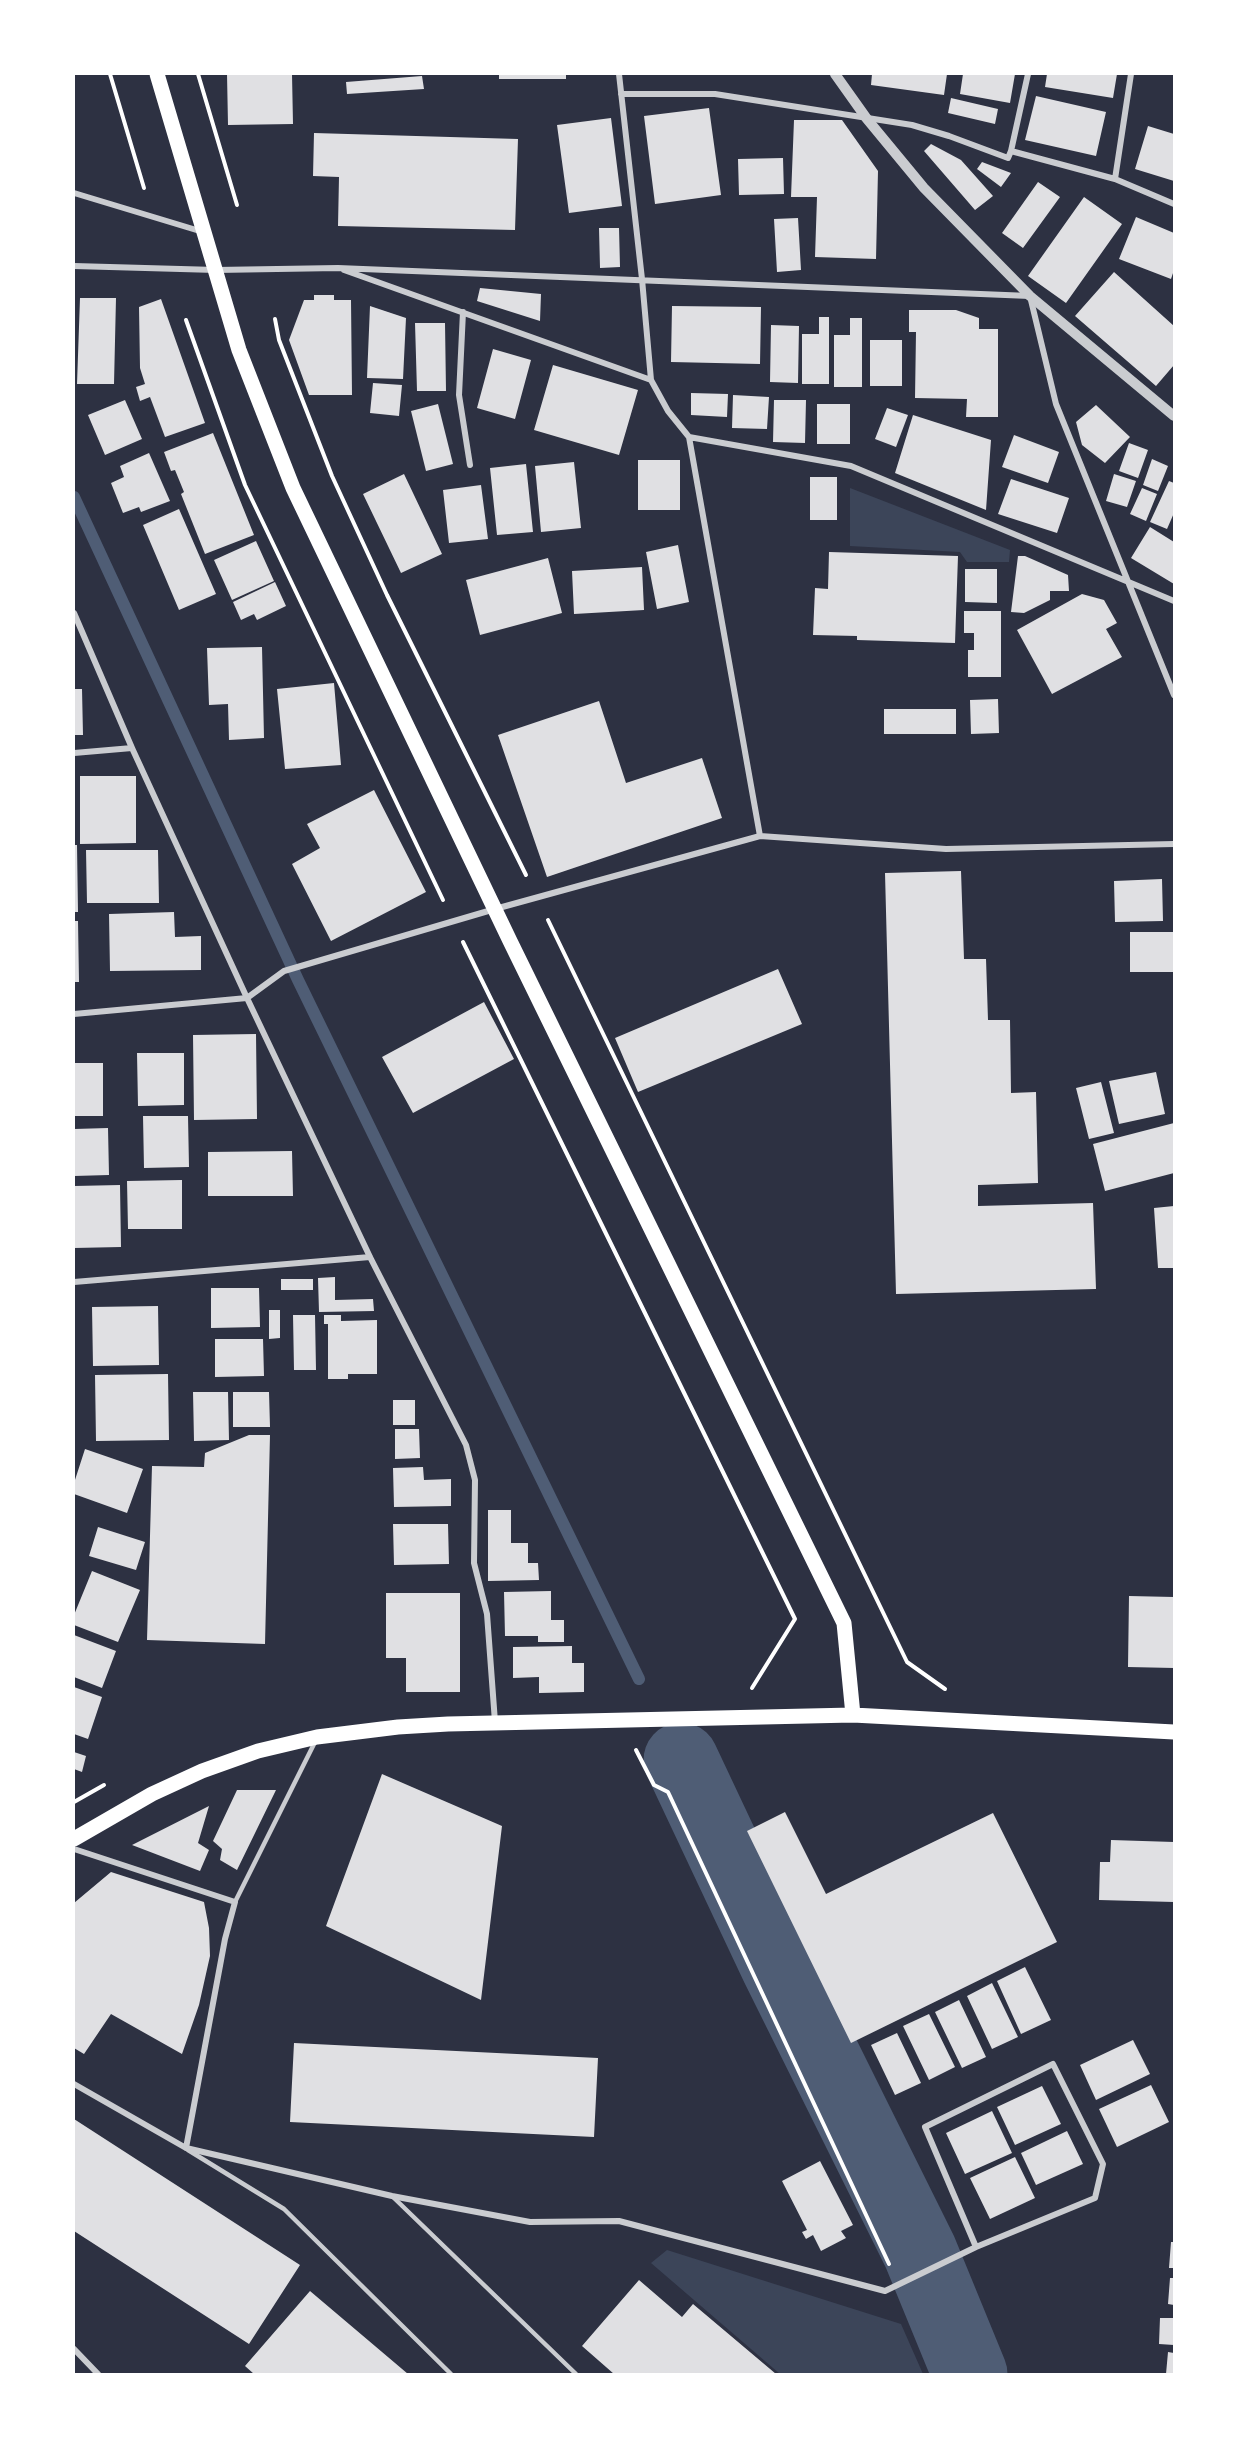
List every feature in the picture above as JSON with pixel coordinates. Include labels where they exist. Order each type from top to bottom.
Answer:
[{"type":"main road","points":[[157,74],[239,350],[293,488],[495,909],[844,1623],[853,1715]]},
{"type":"main road","points":[[74,1839],[152,1794],[202,1771],[258,1751],[317,1737],[398,1727],[853,1715],[1174,1732]]},
{"type":"street","points":[[619,74],[651,380],[668,411],[689,437],[760,836]]},
{"type":"street","points":[[835,74],[867,119],[924,188],[1030,296],[1174,416]]},
{"type":"street","points":[[621,94],[716,94],[912,125],[1008,158],[1028,74]]},
{"type":"street","points":[[1115,179],[1131,74]]},
{"type":"street","points":[[1011,151],[1115,179],[1174,204]]},
{"type":"street","points":[[74,193],[204,232]]},
{"type":"street","points":[[74,266],[216,270],[338,268],[1030,296]]},
{"type":"street","points":[[338,268],[651,380]]},
{"type":"street","points":[[1030,296],[1056,404],[1174,695]]},
{"type":"street","points":[[463,312],[459,395],[470,465]]},
{"type":"street","points":[[689,437],[851,466],[1129,580],[1174,601]]},
{"type":"street","points":[[74,613],[132,748],[247,998],[370,1257],[466,1445],[475,1480],[474,1563],[486,1614],[495,1723]]},
{"type":"street","points":[[74,753],[132,748]]},
{"type":"street","points":[[74,1014],[247,998],[284,971],[537,897],[760,836],[946,849],[1174,844]]},
{"type":"street","points":[[74,1282],[370,1257]]},
{"type":"street","points":[[74,1849],[236,1902],[225,1940],[186,2148]]},
{"type":"street","points":[[74,2084],[186,2148],[392,2196],[530,2222],[619,2221],[885,2291],[976,2247],[1095,2198],[1102,2164],[1053,2064],[925,2127],[976,2247]]},
{"type":"street","points":[[74,2349],[98,2374]]},
{"type":"lane","points":[[236,1902],[317,1737]]},
{"type":"lane","points":[[186,2148],[284,2209],[451,2374]]},
{"type":"lane","points":[[392,2196],[576,2374]]},
{"type":"path","points":[[110,74],[145,193]]},
{"type":"path","points":[[198,74],[237,205]]},
{"type":"path","points":[[275,319],[279,340],[332,476],[387,595],[537,897],[907,1662],[947,1690]]},
{"type":"path","points":[[186,320],[245,485],[453,921],[795,1619],[751,1690]]},
{"type":"path","points":[[636,1750],[654,1785],[668,1792],[899,2286]]},
{"type":"shaded area","points":[[850,488],[1010,550],[1009,562],[967,562],[960,552],[850,546]]},
{"type":"shaded area","points":[[667,2250],[901,2324],[923,2374],[780,2374],[651,2263]]},
{"type":"building","points":[[227,74],[292,74],[293,124],[228,125]]},
{"type":"building","points":[[499,74],[566,74],[566,79],[499,79]]},
{"type":"building","points":[[872,74],[947,74],[944,95],[871,85]]},
{"type":"building","points":[[963,74],[1015,74],[1010,103],[960,94]]},
{"type":"building","points":[[1047,74],[1117,74],[1113,98],[1045,87]]},
{"type":"building","points":[[422,76],[424,89],[347,94],[346,82]]},
{"type":"building","points":[[1036,96],[1106,112],[1096,156],[1025,140]]},
{"type":"building","points":[[951,98],[998,109],[995,124],[948,113]]},
{"type":"building","points":[[709,108],[721,195],[655,204],[644,116]]},
{"type":"building","points":[[611,118],[622,206],[569,213],[557,125]]},
{"type":"building","points":[[794,120],[842,120],[878,171],[876,259],[815,257],[817,197],[791,197]]},
{"type":"building","points":[[1148,126],[1174,134],[1174,181],[1135,169]]},
{"type":"building","points":[[314,133],[518,139],[515,230],[338,226],[339,177],[313,176]]},
{"type":"building","points":[[931,144],[961,160],[993,196],[975,210],[924,151]]},
{"type":"building","points":[[783,158],[784,194],[739,195],[738,159]]},
{"type":"building","points":[[982,162],[1011,173],[1001,187],[977,169]]},
{"type":"building","points":[[1038,182],[1060,197],[1023,248],[1002,233]]},
{"type":"building","points":[[1084,197],[1122,224],[1066,303],[1028,276]]},
{"type":"building","points":[[1136,217],[1174,233],[1174,270],[1171,279],[1119,259]]},
{"type":"building","points":[[798,218],[801,270],[777,272],[774,219]]},
{"type":"building","points":[[599,228],[619,228],[620,267],[600,268]]},
{"type":"building","points":[[1114,272],[1174,326],[1174,365],[1156,386],[1075,316]]},
{"type":"building","points":[[480,288],[541,294],[540,321],[477,301]]},
{"type":"building","points":[[314,295],[334,295],[334,300],[351,300],[352,395],[309,395],[289,340],[304,300],[314,300]]},
{"type":"building","points":[[80,298],[116,298],[114,384],[77,384]]},
{"type":"building","points":[[161,299],[205,423],[165,437],[150,397],[140,401],[136,387],[145,384],[140,368],[139,307]]},
{"type":"building","points":[[370,306],[406,318],[403,379],[367,378]]},
{"type":"building","points":[[672,306],[761,307],[760,364],[671,362]]},
{"type":"building","points":[[909,310],[956,310],[979,318],[979,329],[998,329],[998,417],[966,417],[967,399],[915,398],[916,332],[909,332]]},
{"type":"building","points":[[819,317],[829,317],[829,384],[802,384],[802,334],[819,334]]},
{"type":"building","points":[[850,318],[862,318],[862,387],[834,387],[834,335],[850,335]]},
{"type":"building","points":[[415,323],[445,323],[446,391],[417,391]]},
{"type":"building","points":[[771,325],[799,326],[798,383],[770,382]]},
{"type":"building","points":[[870,340],[902,340],[902,386],[870,386]]},
{"type":"building","points":[[493,349],[531,360],[515,419],[477,408]]},
{"type":"building","points":[[553,365],[638,390],[619,455],[534,430]]},
{"type":"building","points":[[373,383],[402,385],[399,416],[370,413]]},
{"type":"building","points":[[691,393],[728,394],[727,417],[691,415]]},
{"type":"building","points":[[733,395],[769,397],[767,429],[732,428]]},
{"type":"building","points":[[125,400],[142,439],[105,455],[88,415]]},
{"type":"building","points":[[774,400],[806,400],[805,443],[773,442]]},
{"type":"building","points":[[438,404],[453,464],[426,471],[411,411]]},
{"type":"building","points":[[817,404],[850,404],[850,444],[817,444]]},
{"type":"building","points":[[1096,405],[1130,437],[1105,463],[1082,445],[1076,422]]},
{"type":"building","points":[[887,408],[908,415],[896,447],[875,439]]},
{"type":"building","points":[[913,415],[991,440],[986,510],[895,473]]},
{"type":"building","points":[[213,433],[254,535],[205,554],[181,494],[184,492],[175,470],[171,471],[164,452]]},
{"type":"building","points":[[1014,435],[1059,452],[1048,483],[1002,467]]},
{"type":"building","points":[[1129,443],[1148,450],[1138,478],[1119,471]]},
{"type":"building","points":[[149,453],[170,501],[141,512],[139,507],[123,513],[111,483],[124,477],[120,466]]},
{"type":"building","points":[[1152,459],[1168,466],[1158,491],[1143,485]]},
{"type":"building","points":[[638,460],[680,460],[680,510],[638,510]]},
{"type":"building","points":[[574,462],[581,528],[541,532],[535,466]]},
{"type":"building","points":[[526,464],[533,532],[497,535],[490,468]]},
{"type":"building","points":[[404,474],[442,554],[401,573],[363,494]]},
{"type":"building","points":[[1114,474],[1136,481],[1127,507],[1106,501]]},
{"type":"building","points":[[810,477],[837,477],[837,520],[810,520]]},
{"type":"building","points":[[1011,479],[1069,498],[1057,533],[998,514]]},
{"type":"building","points":[[1169,481],[1174,483],[1174,513],[1167,529],[1150,522]]},
{"type":"building","points":[[481,485],[488,539],[449,543],[443,490]]},
{"type":"building","points":[[1142,488],[1157,494],[1146,521],[1130,514]]},
{"type":"building","points":[[179,509],[216,594],[179,610],[143,525]]},
{"type":"building","points":[[1150,527],[1174,542],[1174,584],[1131,558]]},
{"type":"building","points":[[256,541],[274,581],[232,600],[214,560]]},
{"type":"building","points":[[678,545],[689,602],[657,609],[646,552]]},
{"type":"building","points":[[829,552],[958,556],[955,643],[857,640],[857,636],[813,635],[815,588],[828,589]]},
{"type":"building","points":[[1018,556],[1025,556],[1068,575],[1069,591],[1050,591],[1050,600],[1024,613],[1011,612]]},
{"type":"building","points":[[548,558],[562,613],[480,635],[466,580]]},
{"type":"building","points":[[642,567],[644,610],[574,614],[572,571]]},
{"type":"building","points":[[965,569],[997,569],[997,603],[965,602]]},
{"type":"building","points":[[275,582],[286,606],[257,620],[254,614],[241,620],[233,602]]},
{"type":"building","points":[[1082,594],[1104,600],[1117,623],[1106,629],[1122,657],[1052,694],[1017,630]]},
{"type":"building","points":[[964,611],[1001,611],[1001,677],[968,677],[968,650],[974,650],[974,633],[964,633]]},
{"type":"building","points":[[262,647],[264,738],[229,740],[228,704],[209,705],[207,648]]},
{"type":"building","points":[[334,683],[341,765],[285,769],[277,689]]},
{"type":"building","points":[[74,689],[82,689],[83,735],[74,735]]},
{"type":"building","points":[[998,699],[999,733],[971,734],[970,700]]},
{"type":"building","points":[[599,701],[626,783],[702,758],[722,818],[547,877],[498,735]]},
{"type":"building","points":[[884,709],[956,709],[956,734],[884,734]]},
{"type":"building","points":[[80,776],[136,776],[136,843],[80,844]]},
{"type":"building","points":[[374,790],[426,892],[331,941],[292,864],[320,848],[307,824]]},
{"type":"building","points":[[74,845],[77,845],[78,912],[74,912]]},
{"type":"building","points":[[86,850],[158,850],[159,903],[87,903]]},
{"type":"building","points":[[961,871],[964,959],[986,959],[988,1020],[1010,1020],[1011,1093],[1036,1092],[1038,1183],[978,1185],[978,1206],[1093,1203],[1096,1289],[896,1294],[885,873]]},
{"type":"building","points":[[1162,879],[1163,921],[1115,922],[1114,881]]},
{"type":"building","points":[[174,912],[175,937],[201,936],[201,970],[110,971],[109,914]]},
{"type":"building","points":[[74,921],[78,921],[79,982],[74,982]]},
{"type":"building","points":[[1130,932],[1174,932],[1174,972],[1130,972]]},
{"type":"building","points":[[778,969],[802,1024],[638,1092],[615,1038]]},
{"type":"building","points":[[484,1002],[514,1059],[413,1113],[382,1057]]},
{"type":"building","points":[[256,1034],[257,1119],[194,1120],[193,1035]]},
{"type":"building","points":[[137,1053],[184,1053],[184,1105],[138,1106]]},
{"type":"building","points":[[74,1063],[103,1063],[103,1116],[74,1116]]},
{"type":"building","points":[[1156,1072],[1165,1114],[1119,1124],[1109,1081]]},
{"type":"building","points":[[1101,1082],[1114,1133],[1089,1139],[1076,1088]]},
{"type":"building","points":[[143,1116],[188,1116],[189,1167],[144,1168]]},
{"type":"building","points":[[1174,1123],[1174,1173],[1105,1191],[1093,1144]]},
{"type":"building","points":[[108,1128],[109,1175],[74,1176],[74,1129]]},
{"type":"building","points":[[292,1151],[293,1196],[208,1196],[208,1152]]},
{"type":"building","points":[[182,1180],[182,1229],[128,1229],[127,1181]]},
{"type":"building","points":[[120,1185],[121,1247],[74,1248],[74,1186]]},
{"type":"building","points":[[1174,1206],[1174,1268],[1158,1268],[1154,1208]]},
{"type":"building","points":[[335,1277],[335,1300],[373,1299],[374,1311],[319,1312],[318,1278]]},
{"type":"building","points":[[281,1279],[313,1279],[313,1290],[281,1290]]},
{"type":"building","points":[[211,1288],[259,1288],[260,1327],[211,1328]]},
{"type":"building","points":[[158,1306],[159,1365],[93,1366],[92,1307]]},
{"type":"building","points":[[269,1310],[280,1310],[280,1338],[269,1339]]},
{"type":"building","points":[[293,1315],[315,1315],[316,1370],[294,1370]]},
{"type":"building","points":[[324,1315],[341,1315],[341,1321],[377,1320],[377,1374],[348,1374],[348,1379],[328,1379],[328,1324],[324,1324]]},
{"type":"building","points":[[215,1339],[263,1339],[264,1376],[215,1377]]},
{"type":"building","points":[[168,1374],[169,1440],[96,1441],[95,1375]]},
{"type":"building","points":[[193,1392],[228,1392],[229,1440],[194,1441]]},
{"type":"building","points":[[233,1392],[269,1392],[270,1427],[233,1427]]},
{"type":"building","points":[[393,1400],[415,1400],[415,1425],[393,1425]]},
{"type":"building","points":[[395,1429],[419,1429],[420,1458],[395,1459]]},
{"type":"building","points":[[249,1435],[270,1435],[265,1644],[147,1640],[152,1466],[204,1467],[205,1453]]},
{"type":"building","points":[[85,1449],[143,1469],[127,1513],[74,1494],[74,1483]]},
{"type":"building","points":[[423,1467],[424,1480],[451,1479],[451,1506],[394,1507],[393,1468]]},
{"type":"building","points":[[488,1510],[511,1510],[511,1543],[528,1543],[528,1563],[538,1563],[539,1580],[488,1581]]},
{"type":"building","points":[[393,1524],[448,1524],[449,1564],[394,1565]]},
{"type":"building","points":[[98,1527],[145,1542],[136,1570],[89,1556]]},
{"type":"building","points":[[92,1571],[140,1590],[118,1642],[74,1625],[74,1615]]},
{"type":"building","points":[[551,1591],[551,1620],[564,1620],[564,1642],[538,1642],[538,1636],[505,1636],[504,1592]]},
{"type":"building","points":[[386,1593],[460,1593],[460,1692],[406,1692],[406,1658],[386,1658]]},
{"type":"building","points":[[1129,1596],[1174,1597],[1174,1668],[1128,1667]]},
{"type":"building","points":[[74,1635],[116,1651],[102,1688],[74,1677]]},
{"type":"building","points":[[572,1646],[572,1663],[584,1663],[584,1692],[539,1693],[539,1677],[513,1678],[513,1647]]},
{"type":"building","points":[[74,1687],[102,1697],[88,1739],[74,1734]]},
{"type":"building","points":[[74,1752],[86,1756],[82,1772],[74,1769]]},
{"type":"building","points":[[382,1774],[502,1826],[481,2000],[326,1926]]},
{"type":"building","points":[[237,1790],[276,1790],[237,1870],[220,1860],[222,1849],[213,1841]]},
{"type":"building","points":[[209,1806],[198,1843],[209,1850],[200,1871],[132,1845]]},
{"type":"building","points":[[785,1812],[826,1894],[993,1813],[1057,1942],[851,2043],[747,1831]]},
{"type":"building","points":[[1111,1840],[1174,1842],[1174,1902],[1099,1900],[1100,1862],[1110,1862]]},
{"type":"building","points":[[111,1872],[204,1902],[209,1928],[210,1956],[199,2005],[182,2054],[111,2014],[84,2054],[74,2048],[74,1903]]},
{"type":"building","points":[[1025,1967],[1051,2020],[1021,2034],[997,1981]]},
{"type":"building","points":[[992,1983],[1018,2037],[992,2049],[967,1996]]},
{"type":"building","points":[[959,2000],[986,2057],[962,2068],[935,2012]]},
{"type":"building","points":[[929,2014],[955,2067],[929,2080],[903,2026]]},
{"type":"building","points":[[897,2033],[921,2083],[895,2095],[871,2045]]},
{"type":"building","points":[[1133,2040],[1150,2074],[1096,2100],[1080,2065]]},
{"type":"building","points":[[294,2043],[598,2058],[594,2137],[290,2122]]},
{"type":"building","points":[[1151,2085],[1169,2122],[1117,2147],[1099,2109]]},
{"type":"building","points":[[1042,2086],[1061,2124],[1015,2145],[997,2107]]},
{"type":"building","points":[[992,2111],[1012,2153],[965,2174],[946,2133]]},
{"type":"building","points":[[74,2119],[300,2265],[249,2344],[74,2231]]},
{"type":"building","points":[[1067,2131],[1083,2164],[1036,2185],[1021,2153]]},
{"type":"building","points":[[1015,2157],[1035,2198],[990,2219],[970,2178]]},
{"type":"building","points":[[820,2161],[853,2225],[841,2231],[846,2238],[821,2251],[813,2235],[806,2239],[802,2232],[807,2230],[782,2181]]},
{"type":"building","points":[[1171,2242],[1174,2242],[1174,2268],[1169,2268]]},
{"type":"building","points":[[1170,2278],[1174,2278],[1174,2305],[1168,2304]]},
{"type":"building","points":[[639,2280],[682,2317],[693,2304],[776,2374],[614,2374],[582,2346]]},
{"type":"building","points":[[310,2291],[408,2374],[254,2374],[245,2366]]},
{"type":"building","points":[[1160,2318],[1174,2318],[1174,2345],[1159,2344]]},
{"type":"building","points":[[1168,2352],[1174,2353],[1174,2374],[1166,2374]]},
{"type":"waterway","points":[[74,497],[298,980],[639,1679]]},
{"type":"waterway","points":[[681,1760],[778,1966],[920,2252],[970,2374]]}]
